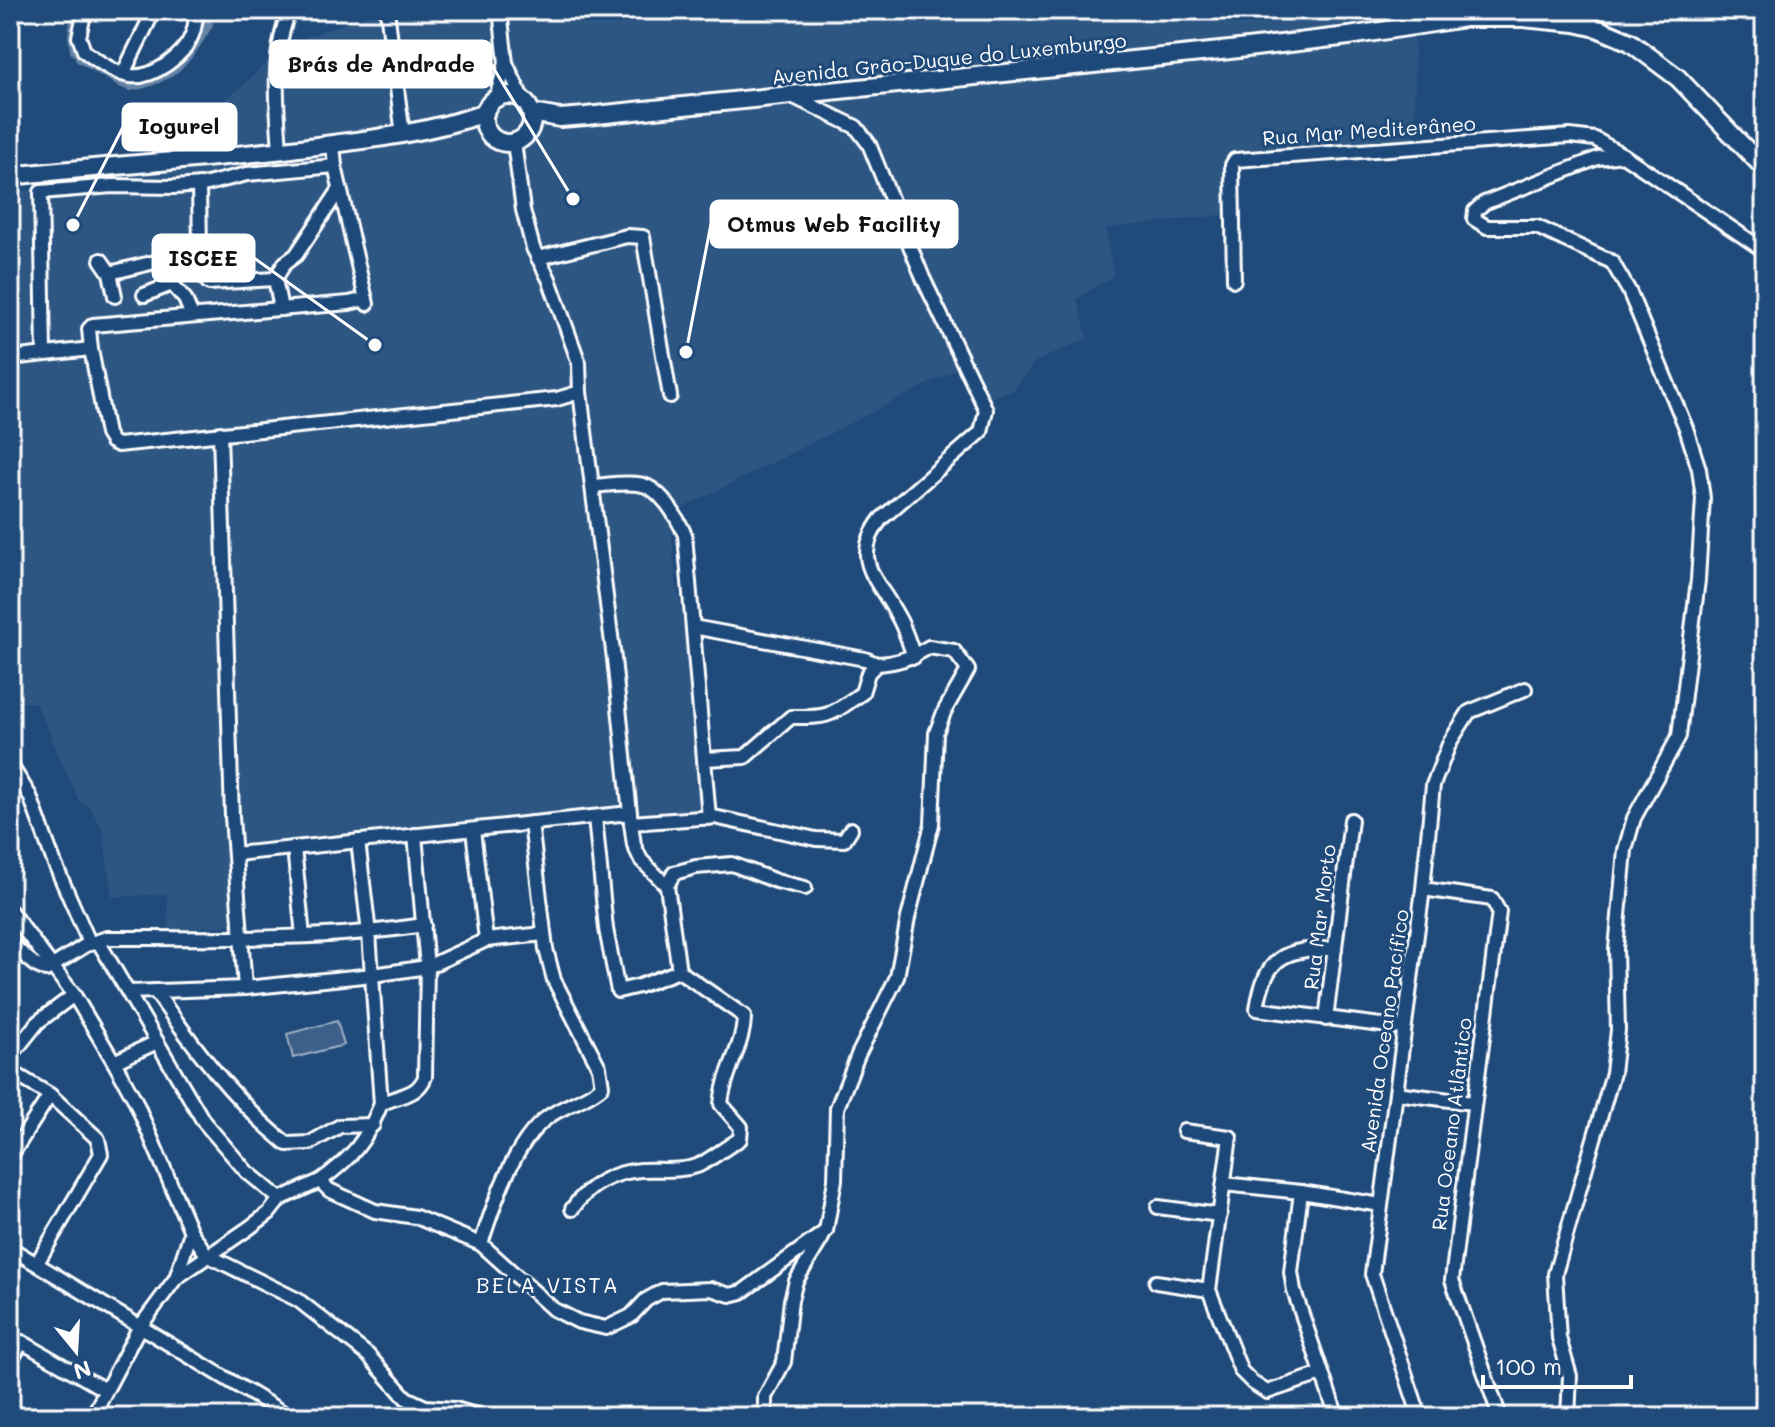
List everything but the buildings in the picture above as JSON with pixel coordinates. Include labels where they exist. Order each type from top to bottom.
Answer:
[{"type":"main road","name":"Avenida Grão-Duque do Luxemburgo","points":[[528,114],[560,118],[791,95],[1245,48],[1465,18],[1555,19],[1597,28],[1645,51],[1678,78],[1765,169]]},
{"type":"main road","points":[[452,125],[502,142],[514,142],[523,137],[528,114],[511,95],[496,98],[485,113],[484,123],[492,137]]},
{"type":"main road","points":[[10,176],[403,135],[452,125],[485,113]]},
{"type":"street","points":[[85,10],[79,37],[81,46],[90,56],[123,74],[139,75],[158,69],[172,59],[193,34],[197,10]]},
{"type":"street","points":[[123,74],[154,10]]},
{"type":"street","points":[[280,150],[277,64],[284,23],[290,10]]},
{"type":"street","points":[[387,10],[403,135]]},
{"type":"street","points":[[500,10],[506,63],[528,114]]},
{"type":"street","points":[[496,98],[506,63]]},
{"type":"street","points":[[791,95],[856,127],[869,144],[923,278],[986,410],[981,432],[881,519],[870,534],[866,548],[868,567],[900,619],[914,657]]},
{"type":"street","name":"Rua Mar Mediterâneo","points":[[1234,280],[1232,165],[1235,160],[1570,136],[1595,139],[1623,155]]},
{"type":"street","points":[[514,142],[523,210],[538,258],[549,279],[579,363],[634,845],[641,860],[667,886]]},
{"type":"street","points":[[333,144],[335,166],[367,302],[93,325],[89,329],[91,349],[107,434],[112,442],[118,445],[557,399],[580,392]]},
{"type":"street","points":[[1568,1417],[1570,1376],[1559,1338],[1555,1274],[1613,1073],[1618,1030],[1616,949],[1625,850],[1634,818],[1679,736],[1698,580],[1703,498],[1699,469],[1686,428],[1629,291],[1612,262],[1537,227],[1487,227],[1474,219],[1475,211],[1484,203],[1598,158],[1623,155],[1765,251]]},
{"type":"street","points":[[44,353],[41,192],[112,186],[199,185],[247,174],[335,166]]},
{"type":"street","points":[[199,185],[200,250],[206,280],[209,283],[275,279]]},
{"type":"street","points":[[281,309],[275,279],[285,263],[296,255],[340,189]]},
{"type":"street","points":[[538,258],[627,236],[643,237],[670,396]]},
{"type":"street","points":[[110,273],[160,255],[172,284],[185,299],[192,316]]},
{"type":"street","points":[[101,260],[110,273],[115,296]]},
{"type":"street","points":[[144,295],[172,284]]},
{"type":"street","points":[[10,358],[91,349]]},
{"type":"street","points":[[220,433],[235,854],[245,988]]},
{"type":"street","points":[[592,486],[641,484],[660,497],[685,535],[709,818]]},
{"type":"street","points":[[693,627],[877,664],[914,657],[929,647],[954,651],[968,670],[936,733],[932,824],[908,918],[897,977],[858,1055],[837,1108],[835,1180],[826,1231],[796,1281],[784,1362],[765,1397],[765,1417]]},
{"type":"street","points":[[704,759],[745,757],[791,717],[822,718],[830,715],[862,693],[868,673],[877,664]]},
{"type":"street","name":"Avenida Oceano Pacífico","points":[[1420,1417],[1372,1274],[1423,889],[1433,785],[1450,742],[1469,712],[1525,689]]},
{"type":"street","points":[[10,764],[30,796],[54,862],[94,943],[128,992],[204,1122],[246,1171],[280,1199]]},
{"type":"street","points":[[235,854],[595,817],[709,818],[816,839],[844,840],[851,829]]},
{"type":"street","points":[[595,817],[606,929],[618,991],[679,971]]},
{"type":"street","name":"Rua Mar Morto","points":[[1326,1019],[1351,820]]},
{"type":"street","points":[[481,1244],[498,1190],[524,1146],[545,1119],[578,1099],[594,1094],[602,1086],[599,1067],[554,980],[544,934],[531,823]]},
{"type":"street","points":[[473,830],[486,940]]},
{"type":"street","points":[[381,1104],[395,1097],[413,1094],[421,1087],[425,1077],[427,967],[415,835]]},
{"type":"street","points":[[98,1415],[105,1390],[139,1328],[176,1278],[249,1228],[280,1199],[320,1181],[347,1162],[373,1125],[381,1104],[373,975],[358,841]]},
{"type":"street","points":[[294,848],[303,936]]},
{"type":"street","points":[[572,1209],[583,1194],[601,1180],[639,1170],[666,1172],[700,1165],[740,1139],[741,1127],[721,1104],[723,1083],[744,1030],[744,1016],[679,971],[667,886],[674,873],[696,867],[732,864],[776,881],[805,888]]},
{"type":"street","name":"Rua Oceano Atlântico","points":[[1423,889],[1492,899],[1499,912],[1452,1280],[1500,1417]]},
{"type":"street","points":[[10,911],[74,995],[114,1062],[135,1100],[191,1232],[207,1255],[298,1300],[368,1355],[406,1398],[425,1407],[483,1417]]},
{"type":"street","points":[[10,943],[35,965],[46,970],[107,938],[243,939],[369,933],[424,925]]},
{"type":"street","points":[[128,992],[245,988],[373,975],[427,967],[486,940],[544,934]]},
{"type":"street","points":[[1335,949],[1304,948],[1274,963],[1260,987],[1257,1009],[1404,1028]]},
{"type":"street","points":[[155,991],[235,1096],[287,1144],[310,1143],[340,1126],[373,1125]]},
{"type":"street","points":[[10,1057],[38,1022],[74,995]]},
{"type":"street","points":[[114,1062],[157,1042]]},
{"type":"street","points":[[10,1071],[50,1095],[98,1139],[101,1154],[37,1263]]},
{"type":"street","points":[[1396,1093],[1473,1103]]},
{"type":"street","points":[[10,1157],[50,1095]]},
{"type":"street","points":[[1184,1131],[1230,1137],[1209,1290],[1241,1371],[1267,1392],[1321,1374]]},
{"type":"street","points":[[320,1181],[329,1190],[375,1211],[416,1217],[481,1244],[553,1309],[579,1322],[606,1328],[631,1316],[646,1300],[662,1291],[711,1289],[730,1295],[742,1292],[826,1231]]},
{"type":"street","points":[[1224,1184],[1381,1205]]},
{"type":"street","points":[[1301,1192],[1291,1272],[1294,1291],[1337,1417]]},
{"type":"street","points":[[1158,1207],[1220,1215]]},
{"type":"street","points":[[176,1278],[191,1232]]},
{"type":"street","points":[[10,1248],[287,1416]]},
{"type":"street","points":[[1156,1282],[1209,1290]]},
{"type":"street","points":[[10,1362],[22,1342],[105,1390]]},
{"type":"shaded area","points":[[364,10],[1414,10],[1415,155],[1241,164],[1240,213],[1106,228],[1113,276],[1077,299],[1088,338],[1035,362],[1014,390],[988,398],[969,363],[673,513],[671,527],[676,582],[683,617],[703,812],[227,844],[230,925],[169,930],[167,894],[112,897],[103,832],[91,808],[79,801],[36,703],[19,702],[10,716],[10,193],[108,181],[242,87],[284,45],[365,16]]},
{"type":"shaded area","points":[[337,1021],[344,1045],[293,1058],[287,1034]]},
{"type":"waterway","points":[[75,51],[73,35],[77,10]]},
{"type":"waterway","points":[[118,81],[130,86],[168,73],[186,57],[208,24]]},
{"type":"waterway","points":[[80,58],[116,79]]},
{"type":"place","name":"Brás de Andrade","points":[[573,199]]},
{"type":"place","name":"Iogurel","points":[[73,225]]},
{"type":"place","name":"ISCEE","points":[[375,345]]},
{"type":"place","name":"Otmus Web Facility","points":[[686,352]]},
{"type":"district","name":"BELA VISTA","points":[[548,1284]]}]
